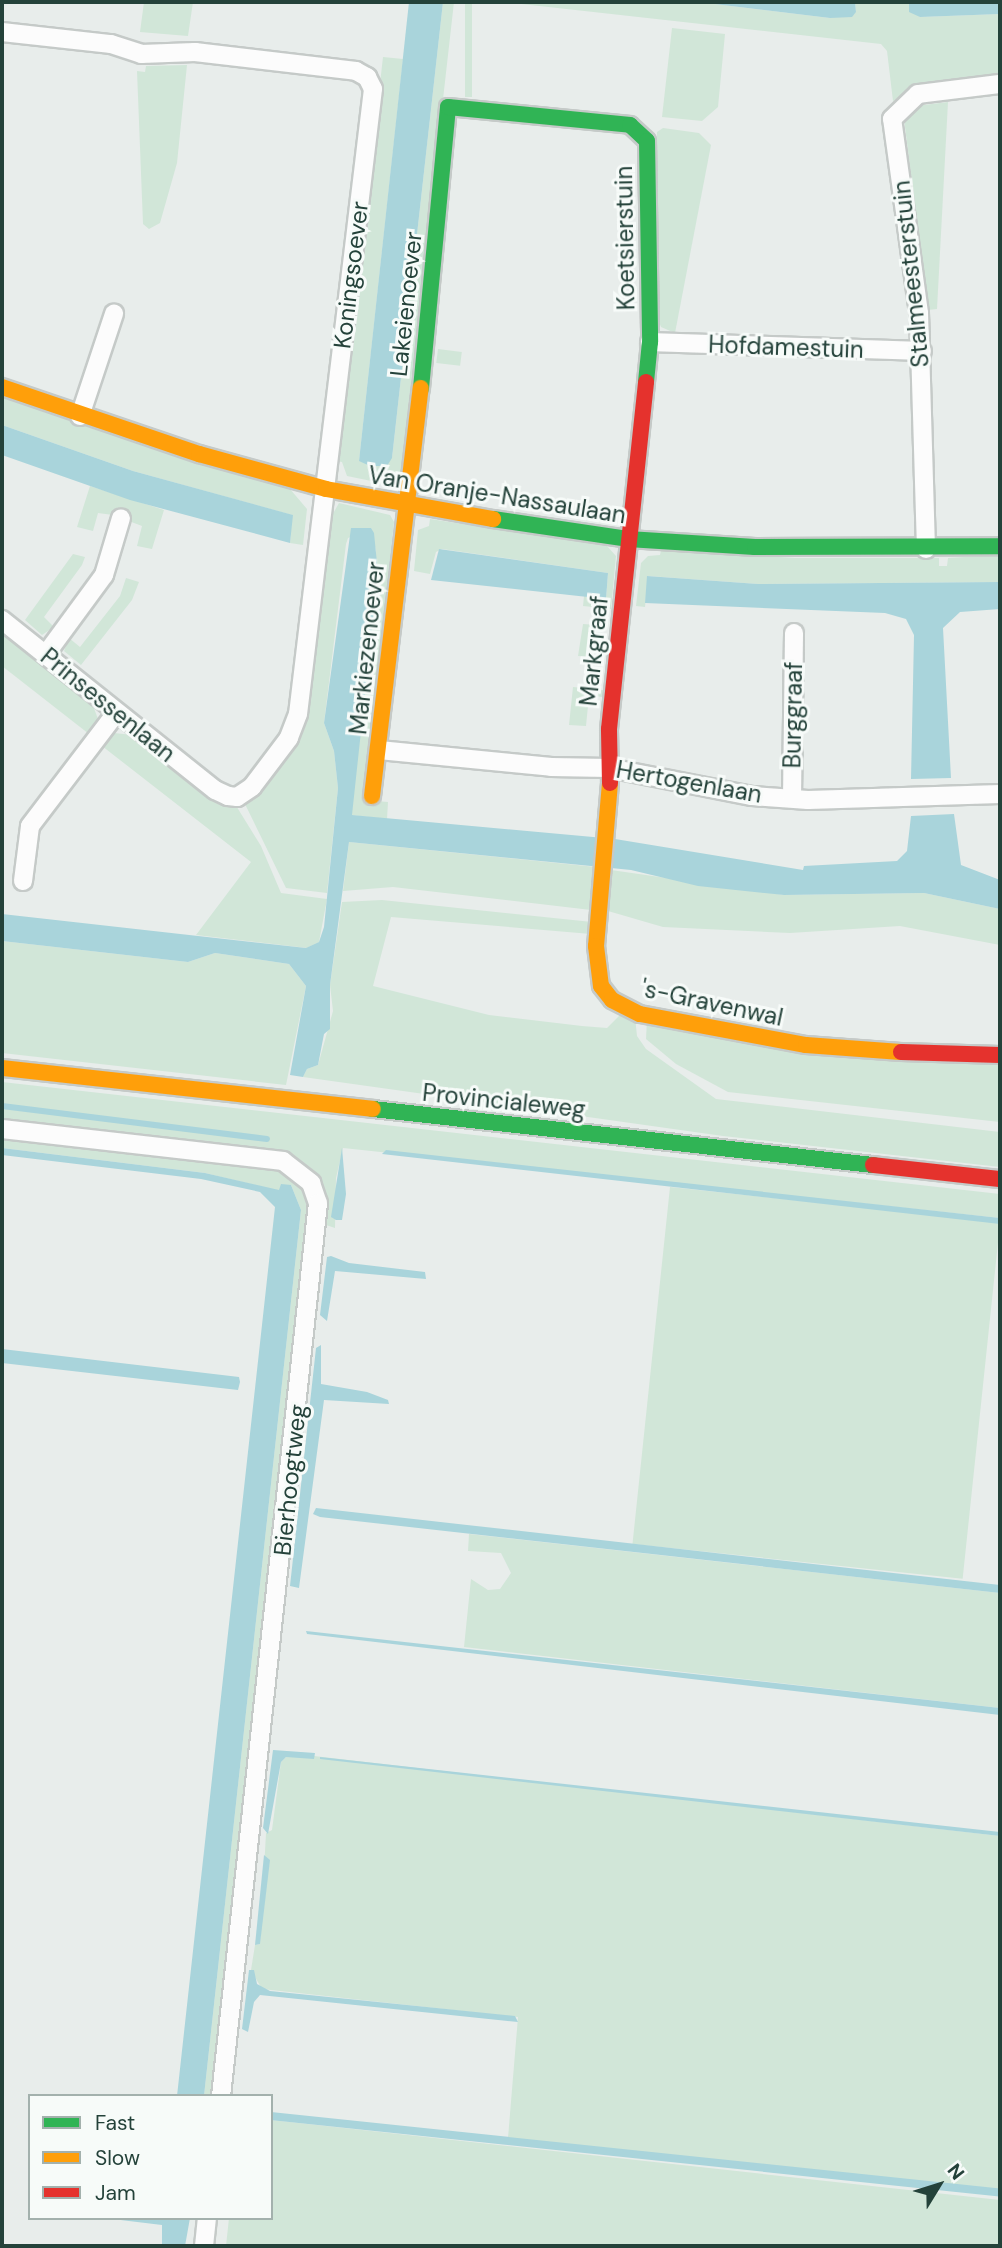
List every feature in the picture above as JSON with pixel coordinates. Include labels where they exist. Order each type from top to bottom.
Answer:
[{"type":"street","name":"Koningsoever","points":[[2,32],[111,44],[141,54],[195,52],[343,70],[367,77],[373,89],[298,714],[289,738],[252,787],[237,797],[215,790]]},
{"type":"street","name":"Stalmeesterstuin","points":[[926,549],[922,351],[892,119],[918,94],[1000,84]]},
{"type":"street","name":"Koetsierstuin","points":[[448,107],[630,125],[640,130],[647,141],[650,342],[628,539]]},
{"type":"street","name":"Lakeienoever","points":[[406,505],[448,107]]},
{"type":"street","points":[[80,416],[114,314]]},
{"type":"street","name":"Hofdamestuin","points":[[650,342],[922,351]]},
{"type":"street","name":"Van Oranje-Nassaulaan","points":[[2,387],[80,416],[326,489],[406,505],[628,539],[755,547],[926,549],[1000,546]]},
{"type":"street","name":"Markiezenoever","points":[[372,796],[406,505]]},
{"type":"street","points":[[46,654],[104,575],[121,519]]},
{"type":"street","name":"Markgraaf","points":[[609,768],[628,539]]},
{"type":"street","name":"Prinsessenlaan","points":[[2,620],[215,790]]},
{"type":"street","name":"Burggraaf","points":[[792,798],[794,632]]},
{"type":"street","points":[[23,881],[30,826],[116,713]]},
{"type":"street","name":"Hertogenlaan","points":[[379,750],[551,767],[609,768],[705,789],[792,798],[1000,794]]},
{"type":"street","name":"'s-Gravenwal","points":[[609,768],[607,832],[596,970],[601,986],[623,1008],[831,1049],[1000,1055]]},
{"type":"street","name":"Provincialeweg","points":[[2,1068],[1000,1180]]},
{"type":"street","name":"Bierhoogtweg","points":[[2,1129],[283,1161],[311,1183],[318,1203],[221,2094]]},
{"type":"street","points":[[204,2246],[207,2220]]},
{"type":"green space","points":[[144,2],[193,2],[188,36],[140,32]]},
{"type":"green space","points":[[443,2],[454,2],[400,480],[386,484],[347,476],[342,462],[337,461],[383,57],[403,59],[359,461],[392,458]]},
{"type":"green space","points":[[465,2],[472,2],[472,97],[465,97]]},
{"type":"green space","points":[[504,2],[698,2],[830,18],[856,12],[855,2],[909,2],[920,17],[1000,14],[1000,77],[915,87],[893,101],[887,51],[881,44]]},
{"type":"green space","points":[[672,28],[725,34],[718,107],[702,121],[662,117]]},
{"type":"green space","points":[[187,65],[177,163],[160,223],[149,229],[143,224],[137,71],[145,72],[146,66]]},
{"type":"green space","points":[[948,102],[937,309],[928,310],[904,119],[916,106]]},
{"type":"green space","points":[[663,128],[699,133],[711,145],[675,333],[661,327],[655,312],[657,132]]},
{"type":"green space","points":[[438,349],[462,352],[460,366],[436,363]]},
{"type":"green space","points":[[2,397],[290,489],[307,509],[303,545],[290,543],[292,515],[133,471],[2,425]]},
{"type":"green space","points":[[90,486],[164,510],[152,549],[137,546],[142,526],[113,515],[98,513],[93,531],[77,527]]},
{"type":"green space","points":[[339,503],[390,515],[394,522],[364,800],[388,802],[387,819],[351,815],[376,551],[371,528],[348,538],[346,544],[324,723],[334,751],[338,788],[327,893],[286,888],[244,802],[293,747],[307,717],[330,519]]},
{"type":"green space","points":[[430,519],[607,546],[616,556],[611,609],[583,606],[584,596],[606,599],[608,573],[442,549],[436,552],[430,574],[414,571],[418,530],[429,526]]},
{"type":"green space","points":[[661,550],[795,558],[939,558],[939,566],[947,566],[948,558],[1000,555],[1000,582],[758,584],[648,576],[645,607],[636,606],[641,563],[648,556],[660,555]]},
{"type":"green space","points":[[73,554],[85,557],[44,617],[54,627],[42,635],[25,620]]},
{"type":"green space","points":[[126,578],[139,582],[132,600],[81,665],[64,651],[69,638],[80,647],[120,596]]},
{"type":"green space","points":[[583,624],[596,625],[593,657],[578,656]]},
{"type":"green space","points":[[2,632],[92,703],[98,719],[89,734],[2,666]]},
{"type":"green space","points":[[573,687],[603,690],[603,697],[589,696],[586,726],[569,725]]},
{"type":"green space","points":[[114,733],[133,735],[235,804],[261,846],[281,893],[327,899],[319,942],[307,948],[196,935],[251,862],[102,746]]},
{"type":"green space","points":[[349,842],[596,867],[591,910],[393,887],[343,891]]},
{"type":"green space","points":[[611,870],[784,895],[924,893],[1000,909],[1000,945],[900,926],[790,933],[663,927],[608,911]]},
{"type":"green space","points":[[382,900],[592,922],[591,934],[391,917],[373,986],[489,1015],[607,1028],[621,1014],[635,1017],[637,1036],[646,1049],[716,1099],[1000,1132],[1000,1167],[723,1136],[303,1077],[307,1069],[318,1065],[333,1011],[330,985],[342,902]]},
{"type":"green space","points":[[2,941],[188,962],[215,953],[289,964],[306,986],[286,1085],[2,1053]]},
{"type":"green space","points":[[647,1020],[1000,1060],[1000,1122],[728,1092],[676,1064],[646,1039]]},
{"type":"green space","points":[[2,1082],[1000,1194],[1000,1218],[343,1148],[336,1178],[335,1228],[326,1225],[325,1195],[318,1175],[292,1154],[2,1119]]},
{"type":"green space","points":[[2,1138],[274,1169],[300,1185],[311,1210],[213,2094],[204,2094],[301,1210],[291,1185],[280,1191],[205,1173],[2,1148]]},
{"type":"green space","points":[[670,1187],[1000,1222],[963,1579],[632,1544]]},
{"type":"green space","points":[[469,1534],[1000,1593],[1000,1708],[464,1647],[471,1579],[488,1590],[500,1589],[511,1573],[501,1553],[468,1551]]},
{"type":"green space","points":[[314,1756],[1000,1836],[1000,2193],[508,2138],[518,2017],[262,1989],[251,1970],[255,1945],[260,1944],[266,1833],[272,1830],[281,1762],[286,1757]]},
{"type":"green space","points":[[273,2120],[1000,2200],[1000,2246],[226,2246],[229,2220],[273,2220]]},
{"type":"water","points":[[409,2],[443,2],[392,458],[387,466],[370,466],[359,461]]},
{"type":"water","points":[[698,2],[855,2],[856,12],[852,17],[830,18]]},
{"type":"water","points":[[909,2],[1000,2],[1000,14],[920,17],[909,12]]},
{"type":"water","points":[[2,425],[133,471],[293,515],[290,543],[130,500],[2,455]]},
{"type":"water","points":[[351,528],[371,528],[374,533],[378,573],[352,815],[615,839],[803,870],[804,866],[897,861],[907,851],[911,816],[954,814],[961,865],[1000,880],[1000,909],[924,893],[784,895],[698,886],[631,870],[349,842],[330,985],[330,1029],[324,1034],[318,1065],[307,1069],[303,1077],[290,1075],[306,986],[289,964],[215,953],[188,962],[2,941],[2,914],[306,948],[319,942],[324,927],[338,788],[334,751],[324,723]]},
{"type":"water","points":[[439,549],[608,573],[606,599],[431,580]]},
{"type":"water","points":[[647,576],[758,584],[1000,582],[1000,609],[960,612],[943,628],[951,778],[911,779],[914,635],[906,619],[885,613],[645,603]]},
{"type":"water","points":[[2,1148],[205,1173],[279,1190],[281,1184],[291,1185],[301,1210],[204,2094],[177,2094],[275,1207],[260,1192],[201,1179],[2,1155]]},
{"type":"water","points":[[342,1148],[346,1194],[342,1220],[336,1220],[331,1217]]},
{"type":"water","points":[[386,1150],[1000,1218],[1000,1224],[382,1154]]},
{"type":"water","points":[[327,1257],[349,1263],[425,1272],[426,1279],[335,1271],[327,1321],[320,1315]]},
{"type":"water","points":[[321,1345],[321,1384],[367,1392],[388,1400],[389,1404],[324,1400],[299,1588],[290,1586],[316,1348]]},
{"type":"water","points":[[2,1349],[239,1377],[240,1382],[238,1390],[2,1363]]},
{"type":"water","points":[[316,1508],[1000,1585],[1000,1593],[320,1517],[313,1514]]},
{"type":"water","points":[[306,1631],[1000,1708],[1000,1715],[307,1634]]},
{"type":"water","points":[[273,1750],[315,1753],[314,1759],[286,1757],[281,1762],[268,1834],[263,1828]]},
{"type":"water","points":[[320,1759],[1000,1832],[1000,1836]]},
{"type":"water","points":[[264,1855],[270,1860],[260,1944],[255,1945]]},
{"type":"water","points":[[249,1970],[254,1970],[257,1984],[270,1991],[515,2016],[518,2022],[260,1995],[254,2002],[248,2032],[242,2029]]},
{"type":"water","points":[[273,2112],[1000,2189],[999,2197],[273,2120]]},
{"type":"water","points":[[121,2220],[190,2220],[185,2246],[162,2246],[162,2225]]},
{"type":"waterway","points":[[2,1106],[267,1139]]},
{"type":"traffic: fast","points":[[421,388],[448,107],[630,125],[647,141],[650,342],[646,382]]},
{"type":"traffic: fast","points":[[493,519],[628,539],[755,547],[1000,546]]},
{"type":"traffic: fast","points":[[373,1109],[873,1165]]},
{"type":"traffic: slow","points":[[2,387],[199,454],[326,489],[493,519]]},
{"type":"traffic: slow","points":[[372,796],[421,388]]},
{"type":"traffic: slow","points":[[610,783],[596,946],[601,986],[612,1000],[640,1014],[806,1045],[901,1052]]},
{"type":"traffic: slow","points":[[2,1068],[373,1109]]},
{"type":"traffic: jam","points":[[610,783],[609,729],[646,382]]},
{"type":"traffic: jam","points":[[901,1052],[1000,1055]]},
{"type":"traffic: jam","points":[[873,1165],[1000,1179]]}]
